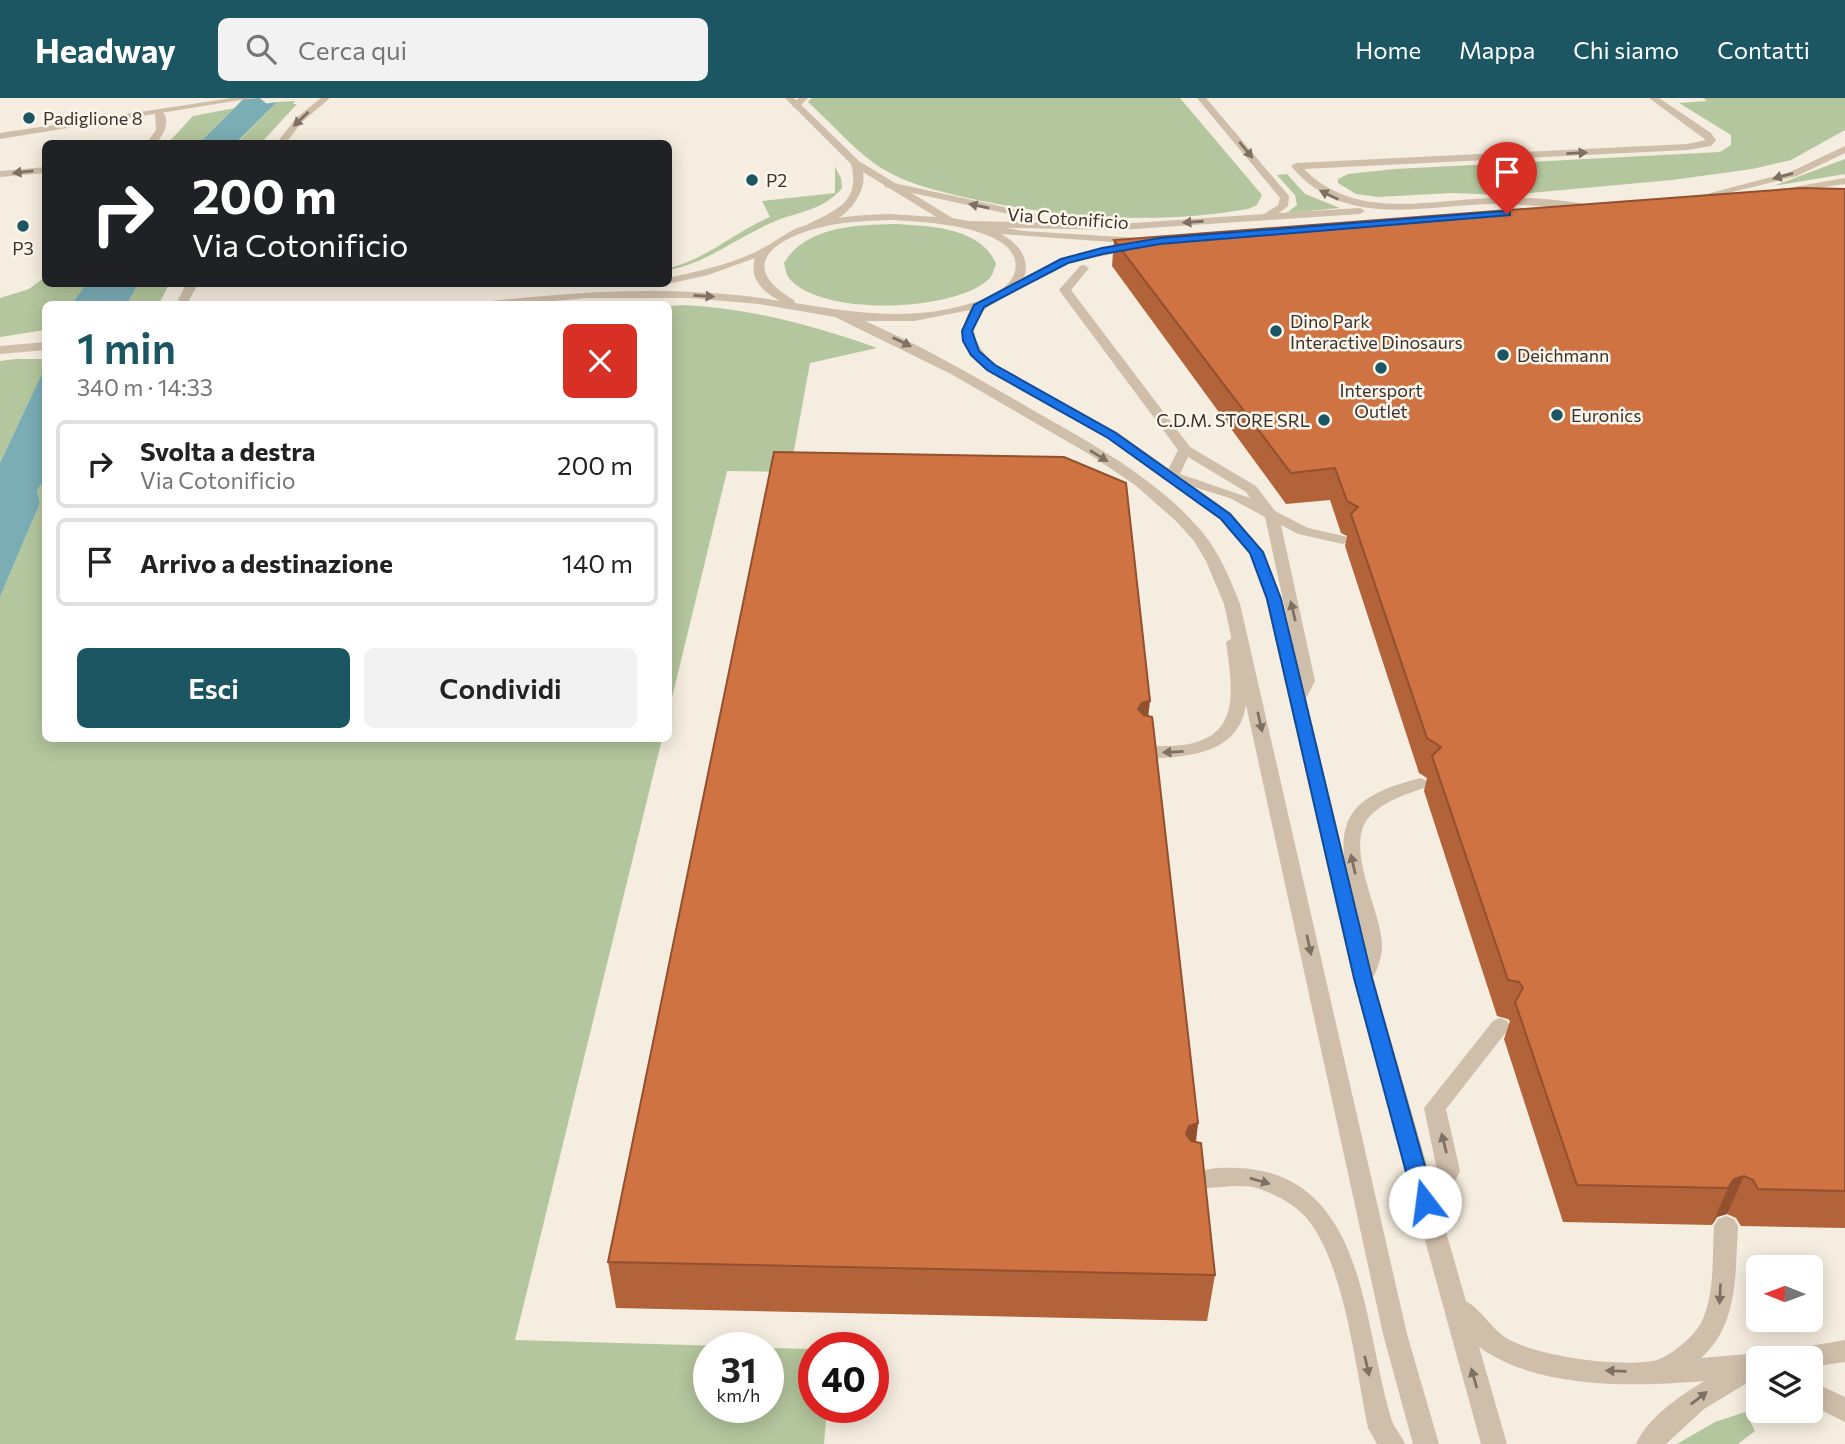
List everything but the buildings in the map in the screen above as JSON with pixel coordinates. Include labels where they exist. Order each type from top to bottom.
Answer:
[{"type":"street","points":[[0,136],[248,98]]},
{"type":"street","points":[[282,140],[299,120],[326,98]]},
{"type":"street","points":[[1201,98],[1285,198],[1283,206],[1277,212],[1262,218]]},
{"type":"street","points":[[1284,167],[1687,147],[1700,146],[1711,140],[1708,135],[1653,98]]},
{"type":"street","points":[[796,100],[856,163],[889,185],[956,222],[1119,226],[1495,201],[1586,207]]},
{"type":"street","points":[[153,140],[163,126],[159,112]]},
{"type":"street","points":[[1845,149],[1832,158],[1799,172],[1695,197],[1768,192],[1845,181]]},
{"type":"street","points":[[812,226],[834,215],[854,200],[861,176],[856,163]]},
{"type":"street","points":[[1296,166],[1315,188],[1340,200],[1378,205],[1420,206]]},
{"type":"street","points":[[1261,168],[1272,167]]},
{"type":"street","points":[[0,174],[42,170]]},
{"type":"street","points":[[889,185],[1004,211],[1119,226]]},
{"type":"street","points":[[1504,214],[1600,206]]},
{"type":"street","name":"Via Cotonificio","points":[[672,280],[704,273],[763,252],[783,237],[812,226],[865,217],[894,216],[956,222],[1007,242],[1022,262],[1022,272],[1005,292]]},
{"type":"street","name":"Via Cotonificio","points":[[587,295],[689,295],[807,308],[839,316],[914,318],[979,305],[1064,261],[1148,242],[974,227]]},
{"type":"street","name":"Via Cotonificio","points":[[763,252],[757,272],[761,282],[772,292],[807,308]]},
{"type":"street","points":[[1084,268],[1065,290],[1185,450],[1251,489],[1272,516],[1305,664],[1307,681],[1297,700]]},
{"type":"street","points":[[184,300],[190,287]]},
{"type":"street","name":"Via Cotonificio","points":[[523,301],[639,287]]},
{"type":"street","points":[[979,305],[970,320],[968,341],[975,353],[991,368],[1112,435],[1172,476],[1226,516],[1256,552],[1274,599],[1363,978],[1494,1444]]},
{"type":"street","points":[[839,316],[904,342],[944,364],[1064,434],[1150,490],[1178,514],[1200,539],[1219,574],[1232,604],[1395,1334],[1426,1444]]},
{"type":"street","points":[[0,350],[42,346]]},
{"type":"street","points":[[1172,476],[1185,450]]},
{"type":"street","points":[[1172,476],[1236,495],[1303,531],[1343,540]]},
{"type":"street","points":[[1146,752],[1179,752],[1202,747],[1222,737],[1234,725],[1240,686],[1232,604]]},
{"type":"street","points":[[1363,978],[1372,946],[1350,852],[1351,834],[1359,815],[1374,801],[1421,783]]},
{"type":"street","points":[[1425,1202],[1438,1189],[1449,1171],[1435,1108],[1500,1026]]},
{"type":"street","points":[[1193,1179],[1255,1179],[1299,1198],[1317,1214],[1333,1241],[1344,1270],[1381,1428],[1392,1444]]},
{"type":"street","points":[[1660,1372],[1694,1349],[1709,1334],[1719,1308],[1726,1226]]},
{"type":"street","points":[[1452,1300],[1481,1332],[1500,1347],[1539,1363],[1574,1369],[1660,1372],[1746,1365]]},
{"type":"street","points":[[1823,1354],[1845,1351]]},
{"type":"street","points":[[1649,1444],[1666,1423],[1714,1387],[1746,1370]]},
{"type":"street","points":[[1823,1398],[1845,1410]]},
{"type":"green space","points":[[812,98],[1180,98],[1262,195],[1257,205],[1248,209],[1143,218],[1037,210],[968,198],[914,183],[883,169],[855,147],[808,102]]},
{"type":"green space","points":[[1703,98],[1845,98],[1845,130],[1791,160],[1752,169],[1672,180],[1507,195],[1451,193],[1378,197],[1356,194],[1338,183],[1338,179],[1348,174],[1395,169],[1720,152],[1731,145],[1731,135],[1679,103],[1707,101]]},
{"type":"green space","points":[[295,101],[293,104],[297,104],[264,140],[240,140],[277,102]]},
{"type":"green space","points":[[235,108],[202,140],[171,140],[193,116]]},
{"type":"green space","points":[[1845,159],[1845,174],[1773,186]]},
{"type":"green space","points":[[835,167],[841,178],[842,188],[826,202],[758,229],[696,262],[672,269],[770,217],[762,201],[835,193]]},
{"type":"green space","points":[[1287,174],[1305,194],[1340,208],[1287,213],[1297,205],[1295,195],[1277,175]]},
{"type":"green space","points":[[895,224],[953,231],[979,242],[996,264],[992,276],[972,290],[948,298],[888,306],[829,299],[805,291],[788,276],[784,263],[805,241],[833,230]]},
{"type":"green space","points":[[42,279],[42,287],[84,287],[74,301],[42,301],[42,330],[0,337],[0,298],[29,289]]},
{"type":"green space","points":[[136,287],[168,287],[160,301],[129,301]]},
{"type":"green space","points":[[672,306],[709,307],[782,319],[877,348],[810,363],[790,472],[727,471],[672,698]]},
{"type":"green space","points":[[42,359],[42,373],[0,463],[0,361]]},
{"type":"green space","points":[[42,484],[42,742],[661,742],[515,1340],[693,1345],[693,1423],[784,1423],[784,1348],[798,1349],[798,1423],[826,1423],[824,1444],[0,1444],[0,597],[40,503],[37,490]]},
{"type":"green space","points":[[1745,1412],[1746,1423],[1751,1423],[1755,1431],[1738,1444],[1677,1444],[1715,1422]]},
{"type":"water","points":[[277,102],[239,140],[202,140],[235,108]]},
{"type":"water","points":[[84,287],[136,287],[129,301],[74,301]]},
{"type":"water","points":[[42,373],[42,484],[37,490],[40,503],[0,597],[0,463]]},
{"type":"waterway","points":[[220,140],[253,105]]},
{"type":"place","name":"Padiglione 8","points":[[29,118]]},
{"type":"place","name":"P2","points":[[752,180]]},
{"type":"place","name":"P3","points":[[23,226]]},
{"type":"place","name":"Dino Park Interactive Dinosaurs","points":[[1276,331]]},
{"type":"place","name":"Deichmann","points":[[1503,355]]},
{"type":"place","name":"Intersport Outlet","points":[[1381,368]]},
{"type":"place","name":"Euronics","points":[[1557,415]]},
{"type":"place","name":"C.D.M. STORE SRL","points":[[1324,420]]},
{"type":"route","points":[[1425,1202],[1363,978],[1274,599],[1256,552],[1226,516],[1172,476],[1112,435],[991,368],[975,353],[968,341],[967,331],[979,305],[1064,261],[1102,251],[1160,241],[1507,214]]}]
